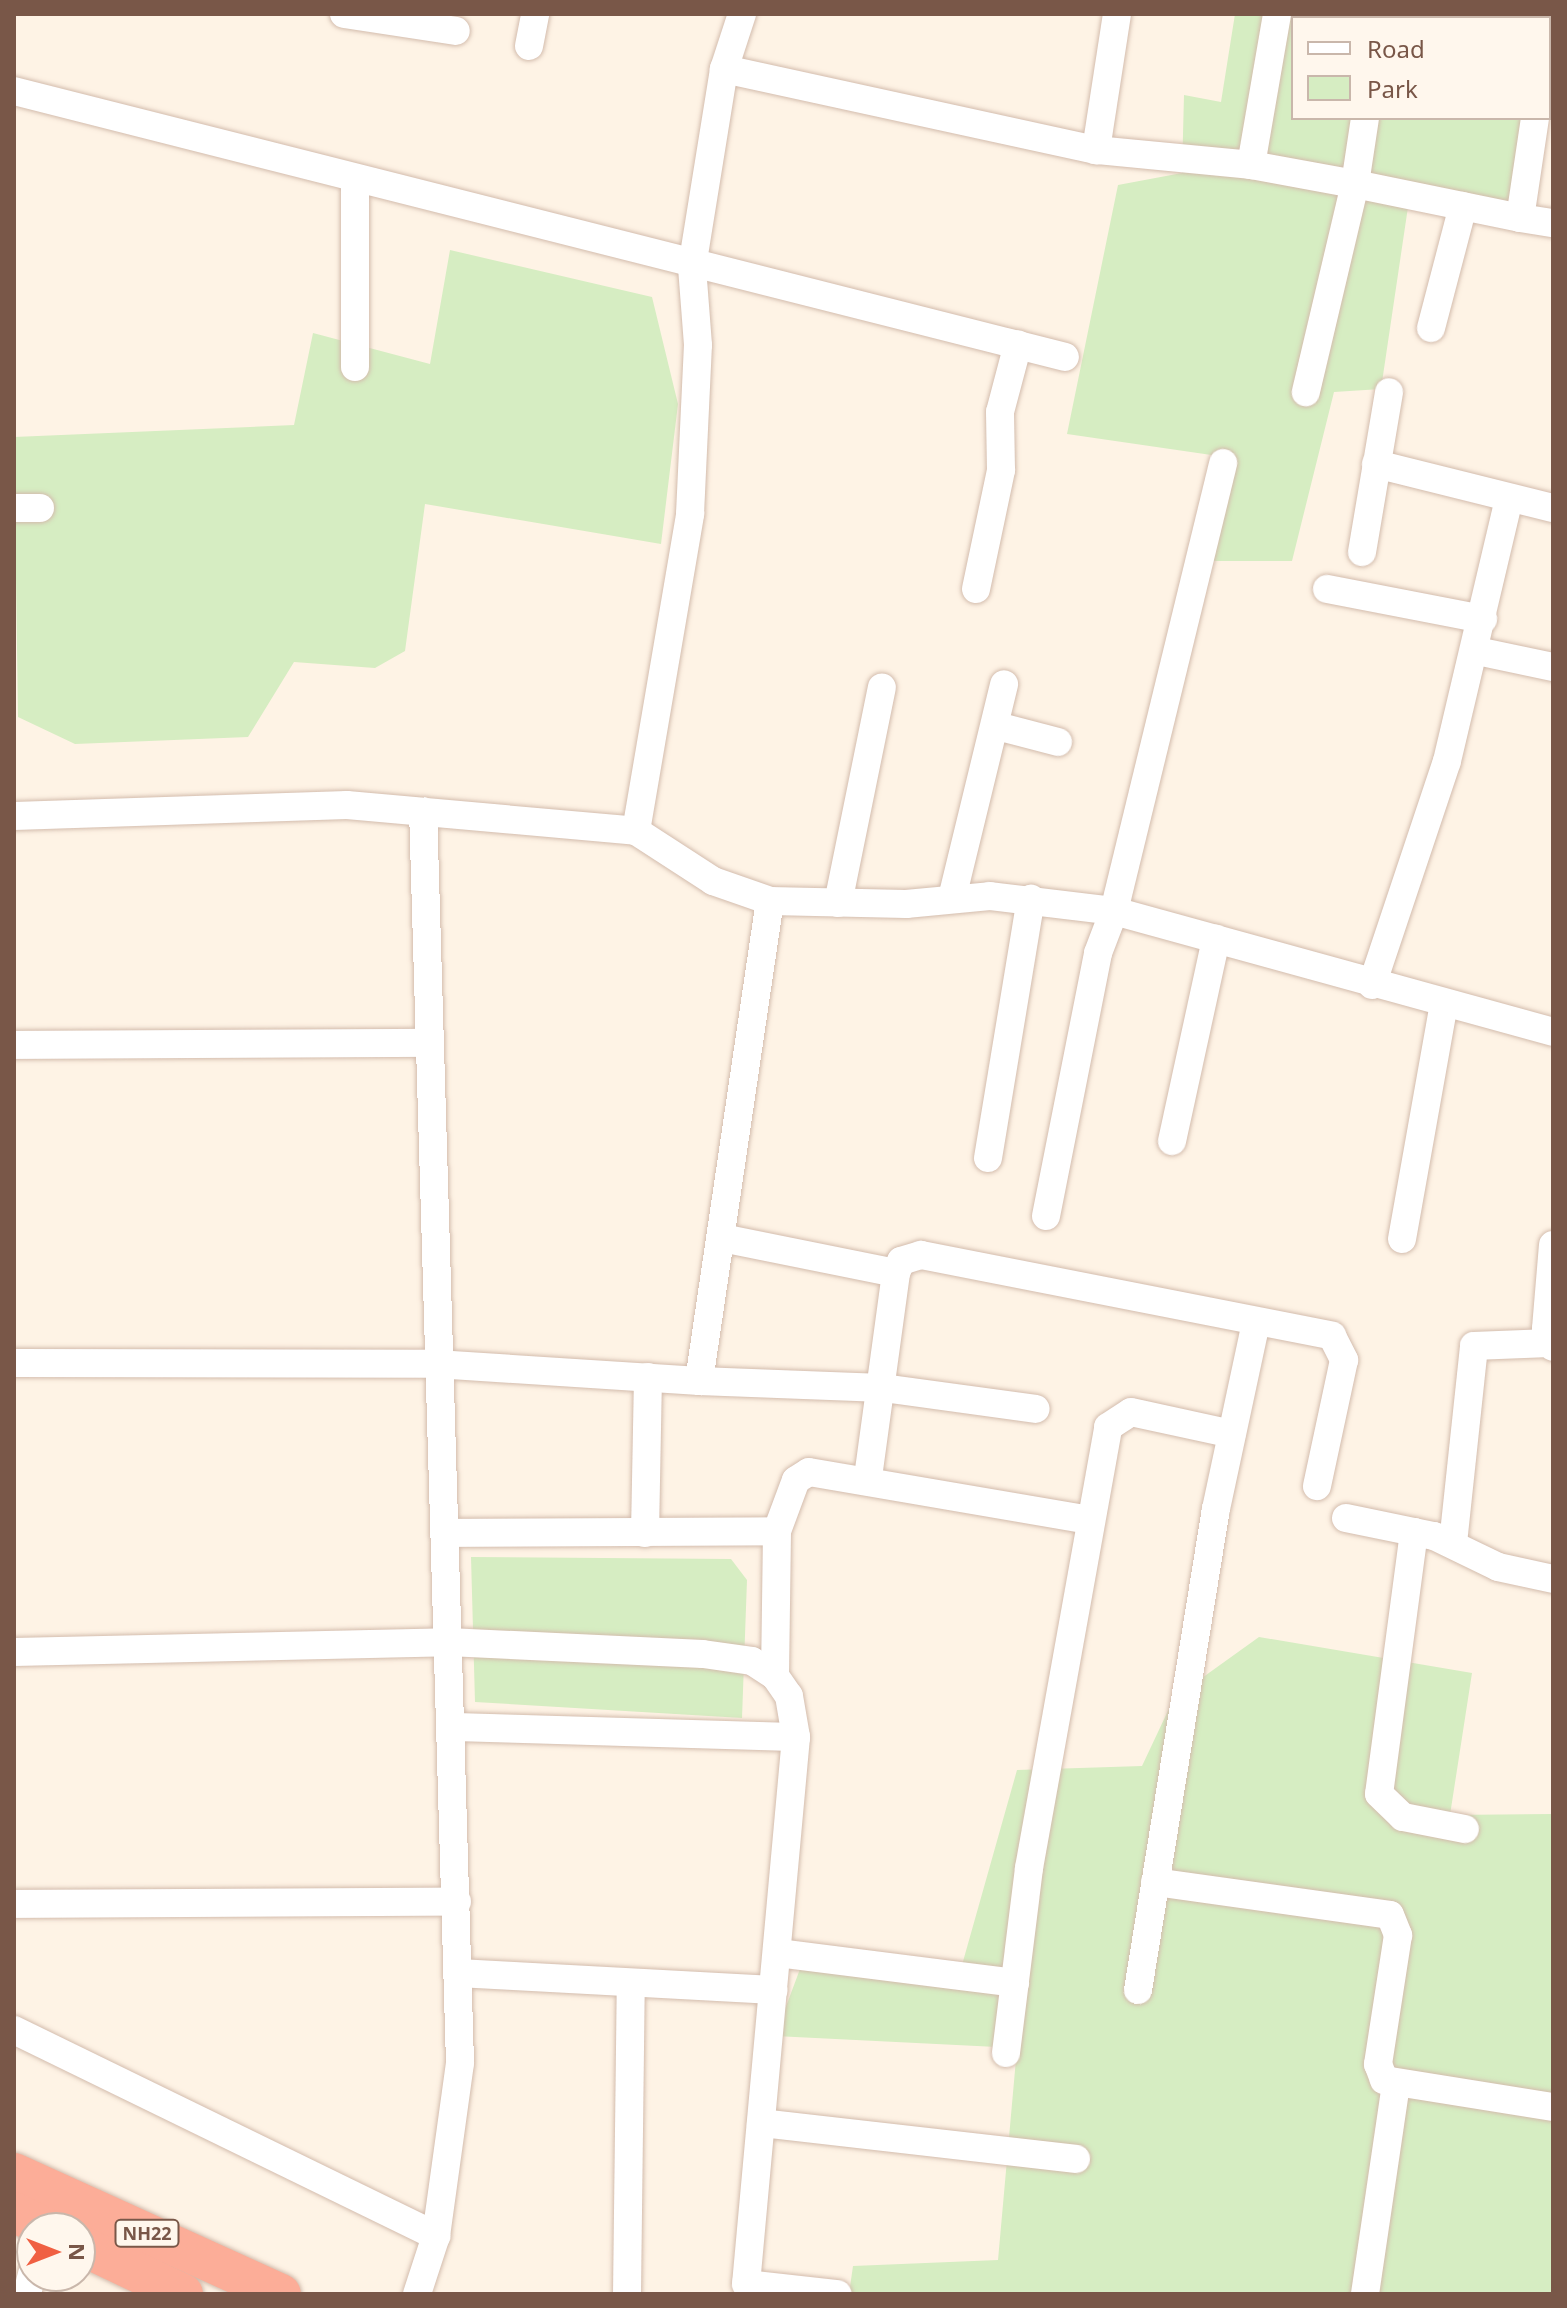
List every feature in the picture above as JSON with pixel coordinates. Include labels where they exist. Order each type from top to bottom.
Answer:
[{"type":"highway","name":"NH22","points":[[14,2173],[281,2294]]},
{"type":"highway","name":"NH22","points":[[96,2253],[183,2294]]},
{"type":"street","points":[[344,14],[456,31]]},
{"type":"street","points":[[529,46],[535,14]]},
{"type":"street","points":[[636,831],[690,514],[698,345],[692,267],[724,69],[742,14]]},
{"type":"street","points":[[1096,150],[1117,14]]},
{"type":"street","points":[[1251,165],[1277,14]]},
{"type":"street","points":[[724,69],[1096,150],[1251,165],[1553,223]]},
{"type":"street","points":[[14,91],[692,267],[1065,357]]},
{"type":"street","points":[[1306,392],[1355,184],[1365,120]]},
{"type":"street","points":[[1520,218],[1535,120]]},
{"type":"street","points":[[355,180],[355,367]]},
{"type":"street","points":[[1431,328],[1463,206]]},
{"type":"street","points":[[976,589],[1001,470],[1000,412],[1018,344]]},
{"type":"street","points":[[1362,552],[1389,392]]},
{"type":"street","points":[[1046,1216],[1098,953],[1114,911],[1223,463]]},
{"type":"street","points":[[1376,464],[1553,508]]},
{"type":"street","points":[[1372,985],[1477,651],[1509,498]]},
{"type":"street","points":[[1327,589],[1483,619]]},
{"type":"street","points":[[1477,651],[1553,667]]},
{"type":"street","points":[[952,898],[997,726],[1004,684]]},
{"type":"street","points":[[838,903],[882,687]]},
{"type":"street","points":[[997,726],[1058,742]]},
{"type":"street","points":[[14,816],[312,805],[636,831],[713,881],[770,901],[838,903],[952,898],[1031,899],[1114,911],[1372,985],[1553,1032]]},
{"type":"street","points":[[417,2294],[436,2236],[460,2063],[453,1727],[436,1364],[423,812]]},
{"type":"street","points":[[988,1158],[1031,899]]},
{"type":"street","points":[[699,1381],[770,901]]},
{"type":"street","points":[[1172,1141],[1216,939]]},
{"type":"street","points":[[1402,1239],[1444,1004]]},
{"type":"street","points":[[14,1045],[428,1043]]},
{"type":"street","points":[[722,1238],[896,1273]]},
{"type":"street","points":[[1453,1543],[1474,1346],[1551,1345],[1553,1245]]},
{"type":"street","points":[[868,1477],[883,1388],[896,1273],[908,1256],[921,1255],[1332,1336],[1344,1351],[1317,1486]]},
{"type":"street","points":[[1138,1990],[1232,1434],[1256,1323]]},
{"type":"street","points":[[14,1363],[436,1364],[699,1381],[883,1388],[1036,1409]]},
{"type":"street","points":[[645,1533],[648,1377]]},
{"type":"street","points":[[1006,2053],[1089,1520],[1108,1427],[1120,1413],[1232,1434]]},
{"type":"street","points":[[775,1676],[777,1531],[796,1480],[809,1472],[868,1477],[1089,1520]]},
{"type":"street","points":[[1346,1518],[1453,1543],[1507,1571],[1553,1579]]},
{"type":"street","points":[[445,1533],[777,1531]]},
{"type":"street","points":[[1414,1532],[1379,1794],[1403,1817],[1465,1829]]},
{"type":"street","points":[[14,1652],[448,1642],[703,1654],[752,1661],[775,1676],[789,1696],[796,1737],[746,2284],[837,2294]]},
{"type":"street","points":[[453,1727],[796,1737]]},
{"type":"street","points":[[1155,1882],[1390,1915],[1398,1935],[1378,2064],[1384,2080],[1396,2085],[1553,2107]]},
{"type":"street","points":[[14,1904],[457,1902]]},
{"type":"street","points":[[778,1953],[1015,1983]]},
{"type":"street","points":[[458,1973],[774,1990]]},
{"type":"street","points":[[627,2294],[631,1983]]},
{"type":"street","points":[[14,2030],[436,2236]]},
{"type":"street","points":[[1365,2294],[1396,2085]]},
{"type":"street","points":[[761,2123],[1076,2159]]},
{"type":"green space","points":[[1235,14],[1536,14],[1291,16],[1291,120],[1525,120],[1515,216],[1408,207],[1381,389],[1334,392],[1292,561],[1212,561],[1232,458],[1067,434],[1118,185],[1182,173],[1184,95],[1221,102]]},
{"type":"green space","points":[[450,250],[652,297],[678,404],[661,544],[425,504],[405,651],[375,668],[294,662],[248,737],[75,744],[18,717],[14,437],[294,425],[313,333],[430,364]]},
{"type":"green space","points":[[471,1557],[731,1559],[747,1580],[742,1718],[475,1702]]},
{"type":"green space","points":[[1259,1637],[1472,1673],[1450,1815],[1553,1814],[1553,2294],[849,2294],[853,2266],[998,2260],[1017,2048],[775,2036],[800,1969],[962,1965],[1017,1770],[1142,1766],[1174,1698]]}]
